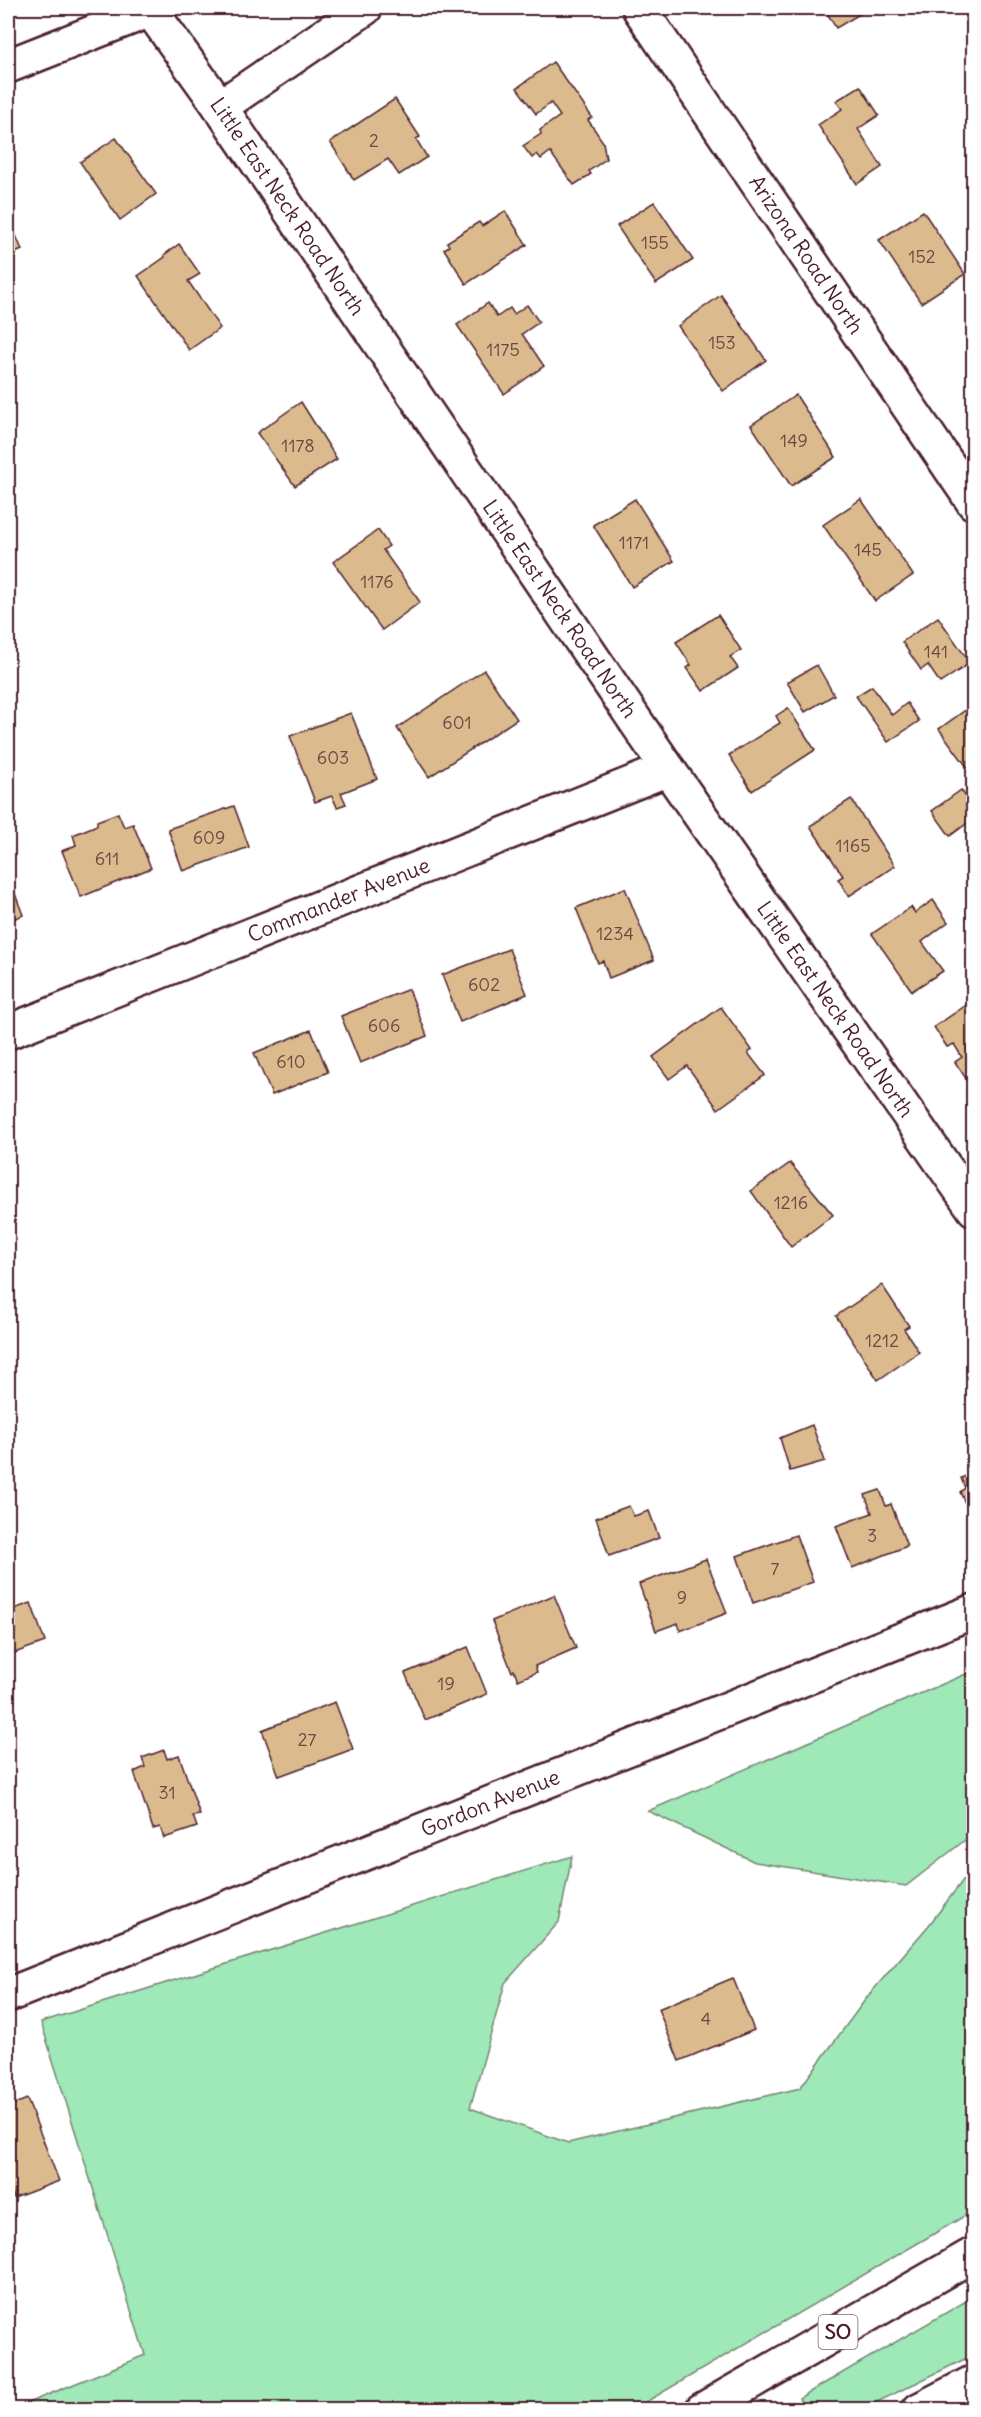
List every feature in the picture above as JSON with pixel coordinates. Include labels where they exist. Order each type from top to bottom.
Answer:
[{"type":"main road","points":[[220,107],[365,8]]},
{"type":"main road","name":"Arizona Road North","points":[[639,8],[974,503]]},
{"type":"main road","points":[[8,66],[149,9]]},
{"type":"main road","name":"Little East Neck Road North","points":[[149,9],[220,107],[668,769],[974,1209]]},
{"type":"main road","name":"Commander Avenue","points":[[8,1032],[668,769]]},
{"type":"main road","name":"Gordon Avenue","points":[[8,1995],[974,1611]]},
{"type":"main road","name":"SO","points":[[702,2409],[974,2254]]},
{"type":"main road","points":[[919,2409],[974,2382]]},
{"type":"green space","points":[[973,1671],[973,1834],[906,1886],[755,1862],[648,1811]]},
{"type":"green space","points":[[572,1856],[559,1922],[505,1983],[470,2108],[568,2143],[800,2088],[868,1996],[929,1925],[973,1867],[973,2211],[634,2409],[13,2409],[145,2355],[41,2022]]},
{"type":"green space","points":[[973,2297],[973,2355],[863,2409],[803,2409],[799,2398]]},
{"type":"building","points":[[824,8],[870,8],[836,28]]},
{"type":"building","points":[[553,62],[592,117],[588,120],[603,142],[606,159],[589,171],[591,174],[574,185],[550,152],[541,159],[537,154],[532,158],[523,146],[541,134],[540,130],[560,116],[551,103],[536,114],[517,88]]},
{"type":"building","points":[[860,86],[879,115],[858,129],[882,167],[857,184],[818,125],[842,109],[836,101]]},
{"type":"building","points":[[395,99],[420,137],[416,139],[427,157],[399,175],[388,159],[354,180],[330,142]]},
{"type":"building","points":[[116,138],[156,194],[120,220],[80,162]]},
{"type":"building","points":[[654,202],[693,260],[656,284],[617,226]]},
{"type":"building","points":[[505,211],[527,245],[466,284],[444,249],[449,246],[447,242],[479,222],[482,226]]},
{"type":"building","points":[[923,211],[965,274],[921,303],[879,240]]},
{"type":"building","points":[[8,216],[22,250],[8,256]]},
{"type":"building","points":[[179,244],[200,274],[188,281],[220,328],[189,350],[138,276]]},
{"type":"building","points":[[721,295],[766,360],[723,391],[678,326]]},
{"type":"building","points":[[488,303],[497,317],[510,308],[514,314],[527,305],[539,322],[522,334],[544,366],[504,394],[457,325]]},
{"type":"building","points":[[796,395],[836,457],[791,486],[751,425]]},
{"type":"building","points":[[301,402],[337,459],[295,486],[257,433]]},
{"type":"building","points":[[635,499],[674,561],[632,587],[593,525]]},
{"type":"building","points":[[861,499],[913,575],[875,601],[823,525]]},
{"type":"building","points":[[378,530],[389,546],[383,550],[420,602],[382,630],[333,562]]},
{"type":"building","points":[[718,615],[741,650],[730,657],[738,668],[703,691],[687,668],[691,665],[676,642]]},
{"type":"building","points":[[938,617],[970,663],[940,683],[928,665],[921,670],[902,642]]},
{"type":"building","points":[[817,665],[834,695],[805,712],[787,682]]},
{"type":"building","points":[[484,670],[517,719],[429,777],[397,728]]},
{"type":"building","points":[[872,686],[892,715],[907,703],[919,721],[888,742],[856,696]]},
{"type":"building","points":[[974,704],[974,775],[973,775],[939,729]]},
{"type":"building","points":[[788,708],[815,750],[752,791],[729,755],[780,723],[776,716]]},
{"type":"building","points":[[351,713],[377,779],[341,793],[346,804],[337,807],[332,796],[315,802],[290,736]]},
{"type":"building","points":[[961,790],[974,808],[974,818],[950,836],[932,811]]},
{"type":"building","points":[[851,799],[895,866],[849,896],[838,879],[843,876],[810,826]]},
{"type":"building","points":[[234,806],[249,847],[183,871],[168,829]]},
{"type":"building","points":[[118,813],[124,827],[133,824],[151,868],[81,897],[62,851],[76,845],[73,835],[97,825],[97,821]]},
{"type":"building","points":[[8,875],[23,915],[8,921]]},
{"type":"building","points":[[625,888],[654,960],[609,978],[603,961],[598,963],[576,908]]},
{"type":"building","points":[[933,900],[948,922],[922,942],[943,971],[912,991],[872,934],[911,907],[915,913]]},
{"type":"building","points":[[509,949],[527,994],[460,1022],[442,975]]},
{"type":"building","points":[[409,989],[427,1036],[360,1063],[341,1016]]},
{"type":"building","points":[[968,1004],[974,1013],[973,1089],[955,1062],[962,1057],[954,1044],[947,1047],[934,1027]]},
{"type":"building","points":[[721,1007],[752,1050],[748,1053],[765,1075],[718,1109],[687,1066],[669,1079],[653,1057]]},
{"type":"building","points":[[311,1030],[328,1072],[272,1095],[254,1053]]},
{"type":"building","points":[[790,1163],[833,1215],[791,1247],[751,1191]]},
{"type":"building","points":[[882,1285],[909,1326],[904,1329],[919,1352],[878,1380],[836,1316]]},
{"type":"building","points":[[812,1425],[825,1461],[790,1471],[780,1438]]},
{"type":"building","points":[[974,1473],[974,1500],[965,1503],[960,1492],[965,1488],[961,1478]]},
{"type":"building","points":[[880,1490],[886,1506],[891,1504],[907,1546],[852,1568],[836,1526],[872,1513],[865,1495]]},
{"type":"building","points":[[629,1506],[634,1516],[649,1511],[659,1538],[609,1556],[596,1518]]},
{"type":"building","points":[[796,1535],[813,1582],[753,1603],[737,1556]]},
{"type":"building","points":[[706,1559],[727,1613],[680,1631],[678,1623],[656,1631],[639,1584]]},
{"type":"building","points":[[554,1595],[576,1648],[535,1666],[537,1672],[518,1680],[514,1670],[512,1672],[492,1621]]},
{"type":"building","points":[[31,1603],[45,1642],[9,1655],[8,1611]]},
{"type":"building","points":[[468,1647],[487,1694],[425,1720],[405,1673]]},
{"type":"building","points":[[335,1702],[353,1749],[279,1776],[262,1730]]},
{"type":"building","points":[[164,1750],[167,1759],[179,1755],[200,1815],[193,1816],[197,1827],[164,1838],[160,1827],[153,1829],[134,1772],[145,1767],[142,1758]]},
{"type":"building","points":[[733,1978],[754,2030],[679,2061],[658,2009]]},
{"type":"building","points":[[27,2099],[59,2181],[14,2198],[8,2180],[8,2107]]}]
